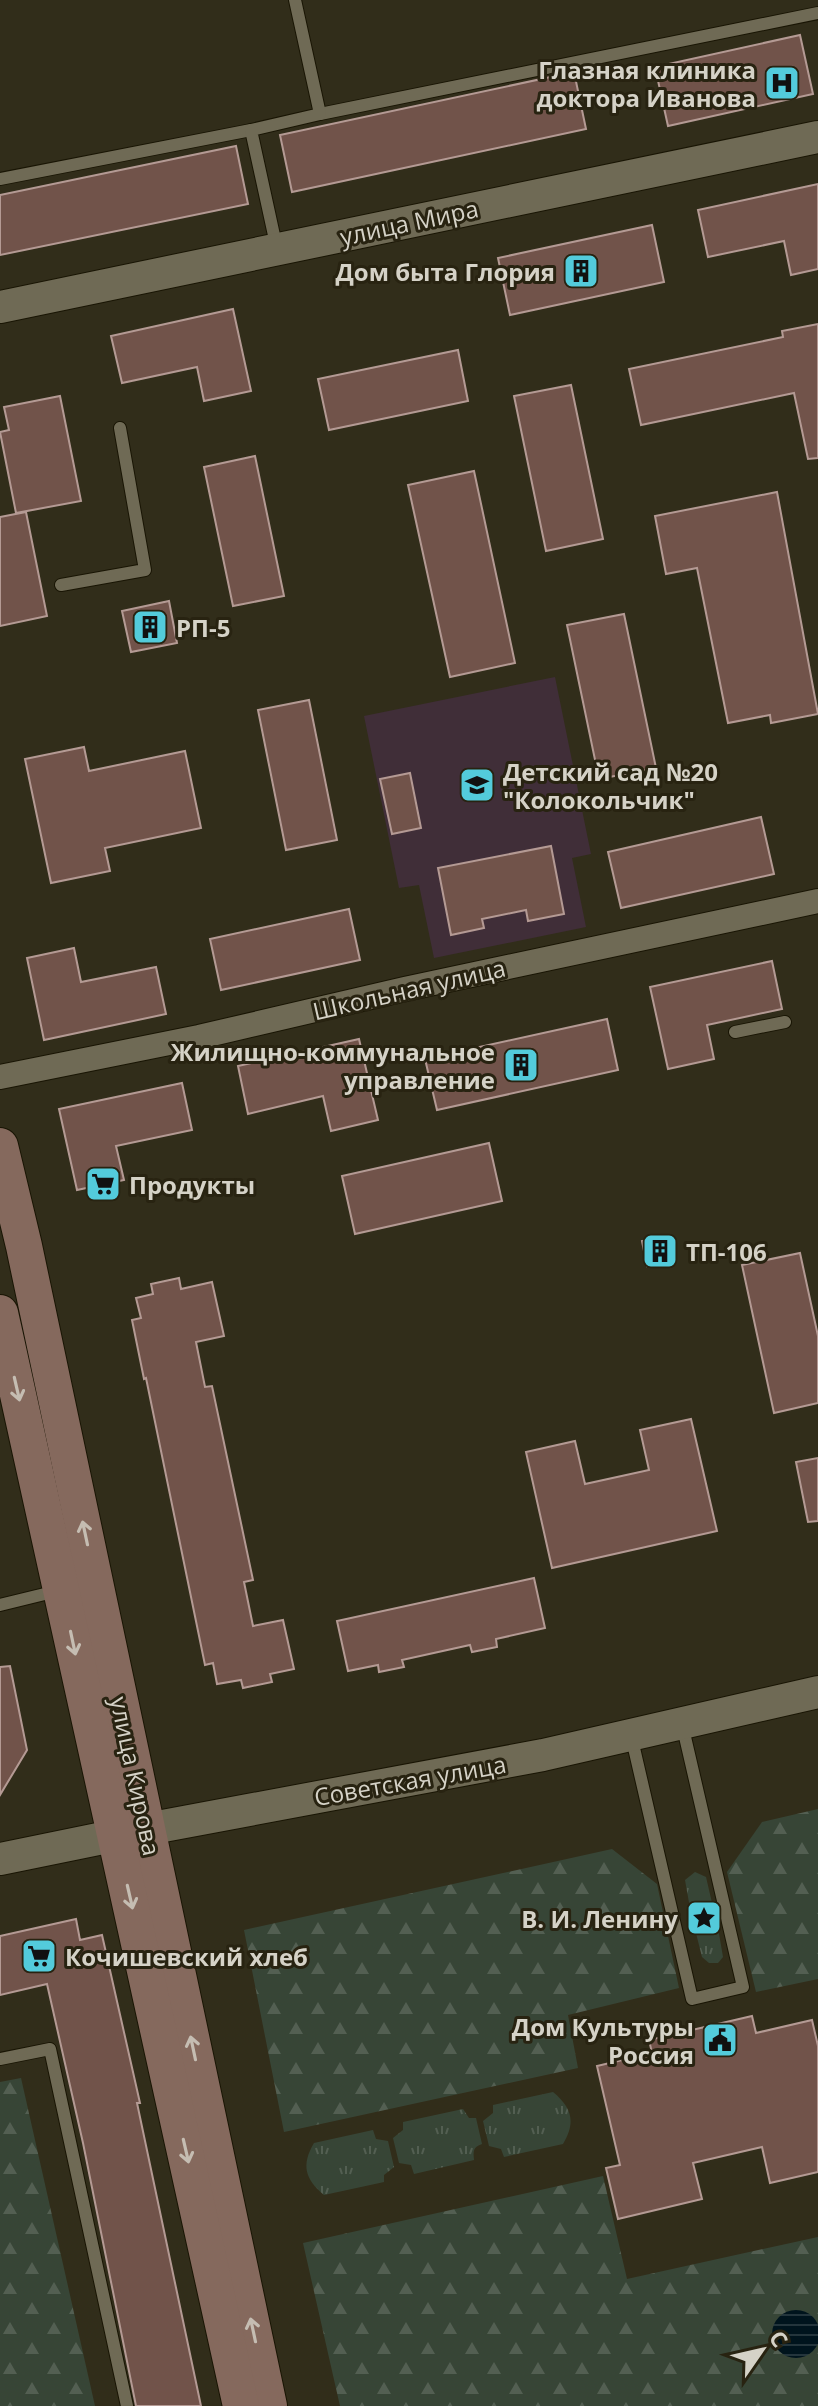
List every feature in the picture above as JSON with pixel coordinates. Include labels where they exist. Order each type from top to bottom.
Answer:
[{"type":"main road","name":"улица Кирова","points":[[0,1146],[78,1586],[131,1832],[241,2406]]},
{"type":"main road","name":"улица Кирова","points":[[0,1313],[78,1586]]},
{"type":"main road","name":"улица Кирова","points":[[131,1832],[269,2406]]},
{"type":"street","name":"улица Мира","points":[[0,307],[818,137]]},
{"type":"street","name":"Школьная улица","points":[[0,1077],[199,1037],[818,901]]},
{"type":"street","name":"Советская улица","points":[[0,1859],[543,1755],[818,1692]]},
{"type":"lane","points":[[295,0],[320,114]]},
{"type":"lane","points":[[0,179],[818,13]]},
{"type":"lane","points":[[251,130],[277,250]]},
{"type":"lane","points":[[61,585],[145,570],[120,428]]},
{"type":"lane","points":[[735,1032],[785,1022]]},
{"type":"lane","points":[[0,1605],[78,1586]]},
{"type":"lane","points":[[631,1735],[692,1999],[743,1987],[682,1724]]},
{"type":"lane","points":[[0,2059],[50,2049],[127,2406]]},
{"type":"shaded area","name":"Детский сад №20 \"Колокольчик\"","points":[[555,677],[591,854],[572,858],[586,927],[434,958],[419,885],[399,888],[364,716]]},
{"type":"green space","points":[[818,1809],[818,1979],[756,1992],[727,1872],[762,1822]]},
{"type":"green space","points":[[612,1849],[657,1884],[679,1988],[568,2015],[578,2068],[284,2132],[244,1930]]},
{"type":"green space","points":[[695,1872],[706,1877],[712,1903],[690,1908],[685,1880]]},
{"type":"green space","points":[[718,1928],[723,1957],[718,1963],[709,1963],[702,1957],[696,1933]]},
{"type":"green space","points":[[21,2078],[95,2406],[0,2406],[0,2082]]},
{"type":"green space","points":[[553,2092],[570,2116],[570,2129],[563,2144],[504,2157],[501,2149],[489,2146],[483,2121],[493,2113],[493,2105]]},
{"type":"green space","points":[[463,2109],[469,2118],[476,2118],[482,2144],[474,2150],[474,2160],[414,2174],[411,2165],[399,2163],[393,2138],[403,2130],[403,2122]]},
{"type":"green space","points":[[373,2130],[376,2139],[388,2141],[394,2167],[384,2175],[384,2182],[324,2195],[307,2171],[307,2158],[314,2143]]},
{"type":"green space","points":[[603,2176],[627,2279],[818,2237],[818,2406],[340,2406],[303,2243]]},
{"type":"water","points":[[796,2310],[813,2317],[820,2334],[813,2351],[796,2358],[779,2351],[772,2334],[779,2317]]},
{"type":"building","points":[[800,35],[813,94],[668,126],[655,67]]},
{"type":"building","points":[[574,72],[586,129],[292,192],[280,135]]},
{"type":"building","points":[[236,146],[248,204],[0,255],[0,195]]},
{"type":"building","points":[[818,184],[818,269],[791,275],[784,241],[708,257],[698,210]]},
{"type":"building","name":"Дом быта Глория","points":[[652,225],[664,282],[510,315],[498,258]]},
{"type":"building","points":[[233,309],[251,391],[204,401],[197,367],[122,383],[111,336]]},
{"type":"building","points":[[818,324],[818,458],[808,459],[794,393],[641,425],[629,369],[783,337],[782,331]]},
{"type":"building","points":[[458,350],[468,401],[329,430],[318,379]]},
{"type":"building","points":[[571,385],[603,539],[546,551],[514,396]]},
{"type":"building","points":[[60,396],[81,501],[16,513],[0,432],[9,430],[4,407]]},
{"type":"building","points":[[255,456],[284,596],[233,606],[204,467]]},
{"type":"building","points":[[474,471],[515,663],[450,677],[408,485]]},
{"type":"building","points":[[777,492],[818,714],[771,723],[770,715],[728,723],[697,568],[666,574],[655,516]]},
{"type":"building","points":[[26,512],[47,616],[0,626],[0,517]]},
{"type":"building","name":"РП-5","points":[[169,601],[177,643],[131,652],[122,611]]},
{"type":"building","points":[[624,614],[656,768],[599,779],[567,625]]},
{"type":"building","points":[[309,700],[337,840],[286,850],[258,710]]},
{"type":"building","points":[[84,747],[89,771],[185,751],[201,828],[105,848],[110,871],[51,883],[25,759]]},
{"type":"building","points":[[410,773],[421,828],[392,834],[380,779]]},
{"type":"building","points":[[761,817],[774,874],[621,908],[608,852]]},
{"type":"building","points":[[551,846],[564,914],[528,921],[526,910],[482,919],[484,928],[451,935],[438,868]]},
{"type":"building","points":[[349,909],[360,960],[221,990],[210,939]]},
{"type":"building","points":[[74,948],[81,982],[156,967],[166,1014],[44,1040],[27,958]]},
{"type":"building","points":[[772,961],[782,1009],[707,1025],[714,1059],[668,1069],[650,987]]},
{"type":"building","name":"Жилищно-коммунальное управление","points":[[607,1019],[618,1070],[437,1110],[425,1059]]},
{"type":"building","points":[[359,1039],[378,1120],[331,1131],[323,1096],[248,1114],[238,1066]]},
{"type":"building","points":[[182,1083],[192,1130],[116,1146],[124,1180],[77,1190],[59,1109]]},
{"type":"building","points":[[489,1143],[502,1201],[355,1234],[342,1176]]},
{"type":"building","name":"ТП-106","points":[[670,1236],[675,1260],[647,1266],[642,1241]]},
{"type":"building","points":[[800,1253],[818,1336],[818,1403],[774,1413],[742,1265]]},
{"type":"building","points":[[179,1278],[181,1289],[212,1282],[224,1336],[196,1342],[205,1387],[212,1386],[253,1580],[244,1582],[253,1626],[283,1620],[294,1669],[270,1674],[272,1682],[243,1688],[241,1680],[217,1684],[213,1663],[205,1665],[132,1320],[141,1318],[136,1298],[153,1294],[151,1284]]},
{"type":"building","points":[[691,1419],[717,1531],[552,1568],[526,1452],[575,1441],[585,1484],[649,1470],[640,1430]]},
{"type":"building","points":[[818,1458],[818,1521],[808,1522],[796,1462]]},
{"type":"building","points":[[534,1578],[545,1628],[496,1639],[497,1647],[472,1652],[470,1645],[402,1660],[404,1667],[379,1672],[378,1665],[348,1671],[337,1621]]},
{"type":"building","points":[[10,1666],[27,1750],[0,1795],[0,1667]]},
{"type":"building","points":[[76,1919],[80,1940],[102,1935],[140,2103],[137,2103],[201,2406],[136,2406],[83,2143],[47,1984],[0,1995],[0,1936]]},
{"type":"building","points":[[752,2016],[756,2033],[812,2020],[818,2046],[818,2172],[770,2183],[762,2147],[693,2163],[702,2199],[618,2219],[606,2168],[620,2165],[597,2066],[652,2053],[649,2040]]},
{"type":"place","name":"Глазная клиника доктора Иванова","points":[[782,83]]},
{"type":"place","name":"Дом быта Глория","points":[[581,271]]},
{"type":"place","name":"РП-5","points":[[150,627]]},
{"type":"place","name":"Детский сад №20 \"Колокольчик\"","points":[[477,785]]},
{"type":"place","name":"Жилищно-коммунальное управление","points":[[521,1065]]},
{"type":"place","name":"Продукты","points":[[103,1184]]},
{"type":"place","name":"ТП-106","points":[[660,1251]]},
{"type":"place","name":"В. И. Ленину","points":[[704,1918]]},
{"type":"place","name":"Кочишевский хлеб","points":[[39,1956]]},
{"type":"place","name":"Дом Культуры Россия","points":[[720,2040]]}]
